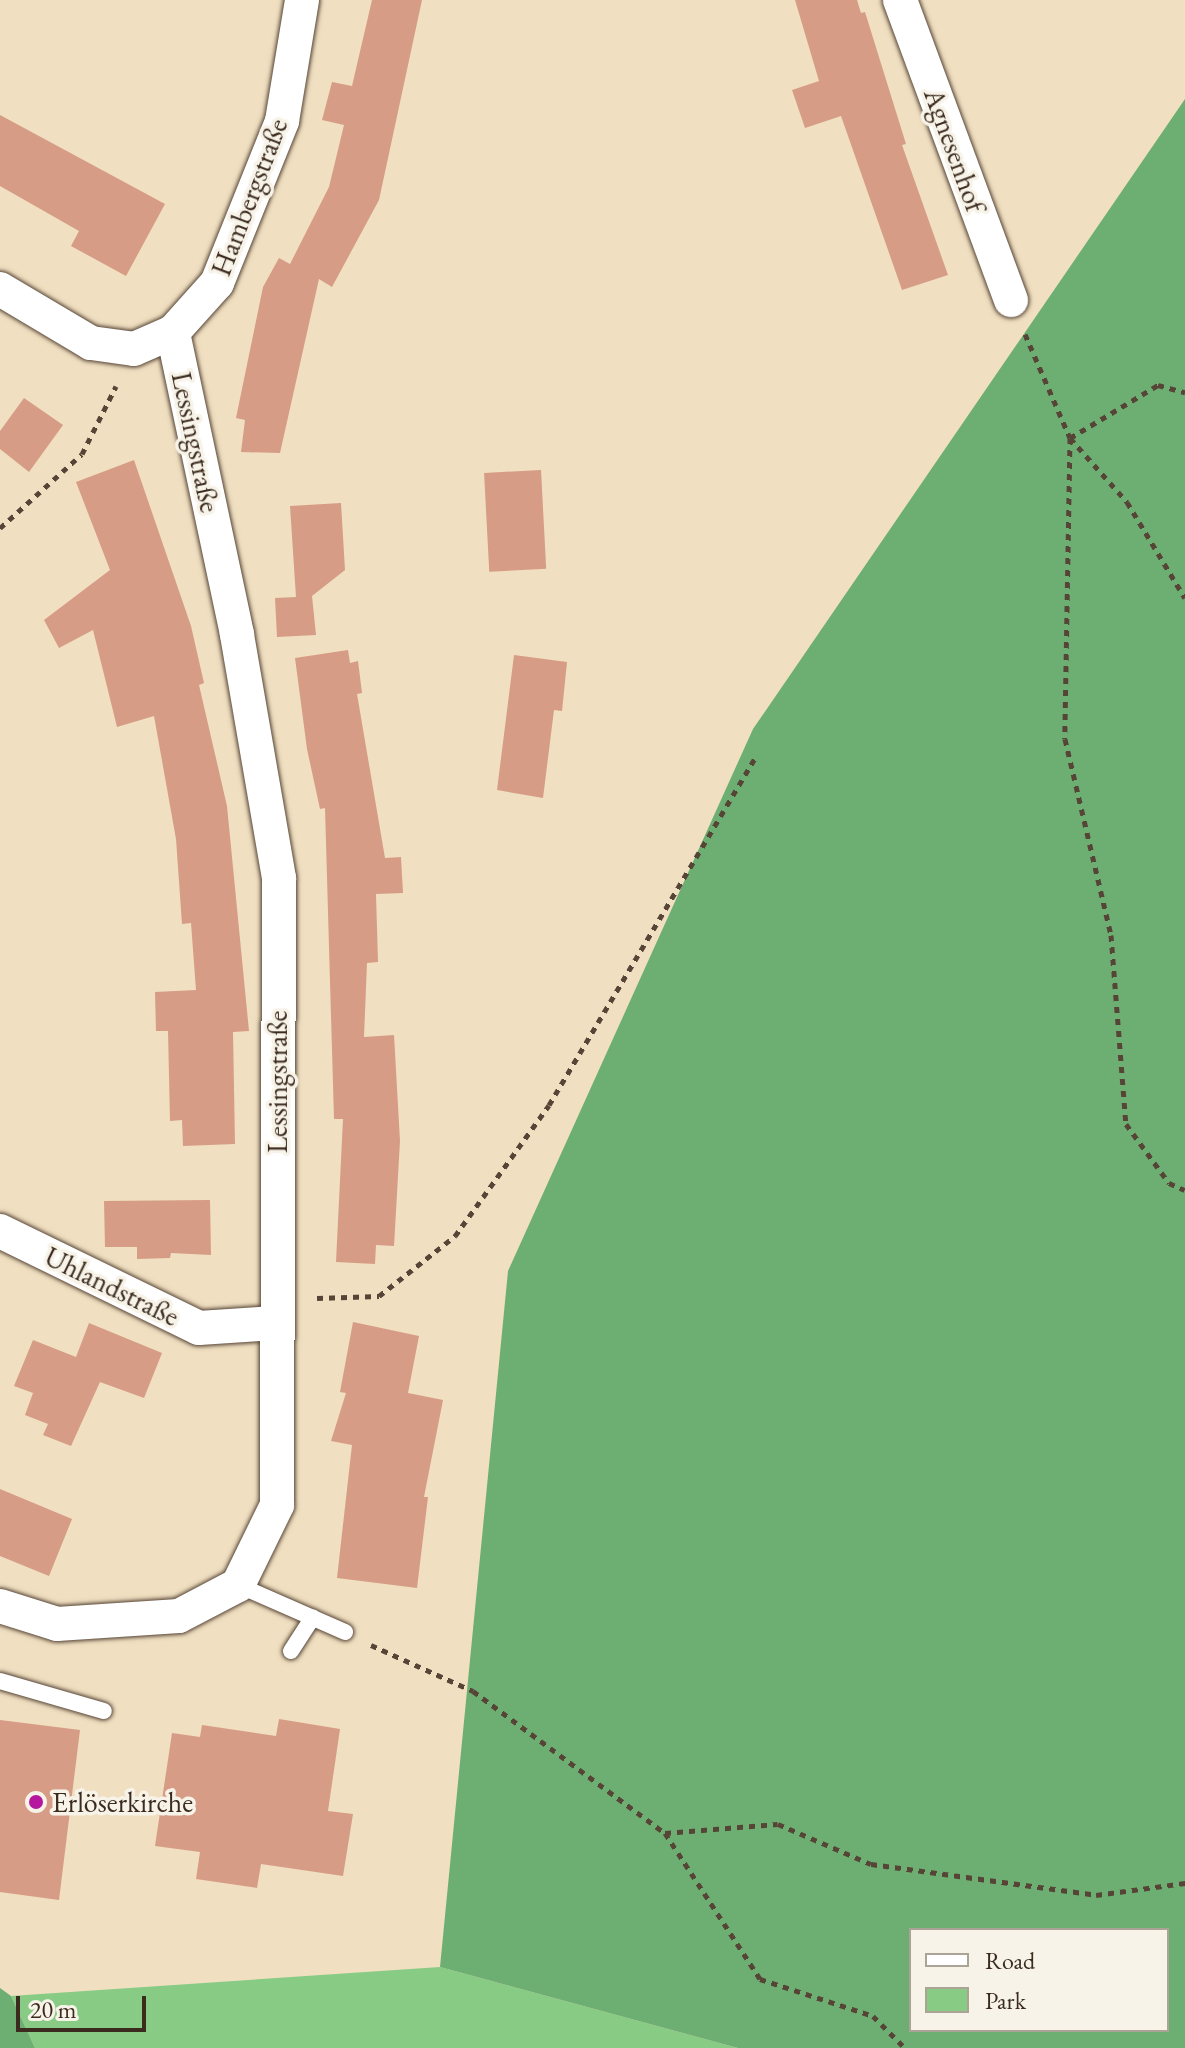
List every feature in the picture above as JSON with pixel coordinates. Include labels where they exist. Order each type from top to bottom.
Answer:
[{"type":"street","name":"Hambergstraße","points":[[173,332],[217,283],[282,121],[302,0]]},
{"type":"street","name":"Agnesenhof","points":[[900,0],[1011,300]]},
{"type":"street","points":[[0,289],[91,343],[134,349],[173,332]]},
{"type":"street","name":"Lessingstraße","points":[[173,332],[237,634],[279,878],[277,1505],[238,1585]]},
{"type":"street","name":"Uhlandstraße","points":[[0,1231],[199,1328],[276,1311]]},
{"type":"street","points":[[0,1606],[57,1624],[179,1616],[238,1585]]},
{"type":"lane","points":[[238,1585],[345,1632]]},
{"type":"lane","points":[[291,1651],[313,1617]]},
{"type":"lane","points":[[0,1681],[104,1711]]},
{"type":"path","points":[[1011,300],[1070,438],[1127,502],[1185,598]]},
{"type":"path","points":[[0,528],[82,454],[134,349]]},
{"type":"path","points":[[1070,438],[1158,385],[1185,392]]},
{"type":"path","points":[[1070,438],[1065,739],[1111,935],[1126,1124],[1169,1183],[1185,1190]]},
{"type":"path","points":[[276,1311],[379,1296],[455,1236],[549,1105],[755,758]]},
{"type":"path","points":[[345,1632],[473,1691],[665,1833],[760,1979],[873,2016],[905,2048]]},
{"type":"path","points":[[665,1833],[778,1824],[871,1864],[1096,1895],[1185,1883]]},
{"type":"green space","points":[[1185,99],[1185,2048],[738,2048],[440,1967],[508,1271],[753,729]]},
{"type":"green space","points":[[440,1967],[738,2048],[35,2048],[11,1996]]},
{"type":"green space","points":[[0,1988],[11,1996],[35,2048],[0,2048]]},
{"type":"building","points":[[372,0],[422,0],[379,200],[332,287],[319,279],[280,453],[241,452],[245,420],[236,418],[263,287],[279,258],[290,264],[329,187],[344,125],[322,120],[332,82],[352,86]]},
{"type":"building","points":[[795,0],[857,0],[861,13],[865,12],[906,144],[902,145],[948,275],[902,290],[841,116],[805,128],[792,90],[819,81]]},
{"type":"building","points":[[0,115],[165,204],[126,276],[71,246],[79,231],[0,186]]},
{"type":"building","points":[[24,398],[63,425],[29,472],[0,449],[0,431]]},
{"type":"building","points":[[134,460],[191,626],[204,683],[199,685],[227,806],[249,1031],[233,1032],[235,1144],[183,1146],[182,1120],[170,1121],[168,1031],[156,1031],[155,992],[196,990],[191,923],[182,924],[176,839],[154,716],[117,727],[93,630],[59,648],[44,620],[110,570],[76,482]]},
{"type":"building","points":[[541,470],[546,569],[489,572],[484,473]]},
{"type":"building","points":[[341,503],[345,570],[312,596],[316,635],[277,637],[275,598],[296,597],[290,506]]},
{"type":"building","points":[[348,650],[350,663],[358,661],[362,693],[357,694],[385,858],[401,857],[403,893],[376,894],[378,962],[367,963],[364,1037],[394,1035],[400,1141],[394,1246],[376,1245],[375,1264],[336,1262],[343,1119],[334,1119],[325,808],[320,809],[307,749],[295,658]]},
{"type":"building","points":[[514,655],[567,662],[562,711],[554,710],[543,798],[497,790]]},
{"type":"building","points":[[210,1200],[211,1255],[171,1253],[170,1258],[137,1259],[137,1247],[105,1247],[104,1201]]},
{"type":"building","points":[[353,1322],[419,1336],[408,1393],[443,1400],[424,1497],[428,1497],[417,1588],[337,1578],[352,1445],[331,1441],[346,1393],[340,1392]]},
{"type":"building","points":[[89,1323],[162,1353],[144,1398],[100,1382],[71,1446],[43,1435],[48,1424],[25,1415],[33,1393],[14,1386],[33,1340],[76,1357]]},
{"type":"building","points":[[0,1489],[72,1519],[49,1576],[0,1556]]},
{"type":"building","points":[[279,1719],[340,1729],[328,1811],[353,1814],[343,1876],[261,1864],[257,1888],[196,1879],[200,1852],[155,1846],[172,1733],[200,1737],[202,1725],[276,1736]]},
{"type":"building","name":"Erlöserkirche","points":[[0,1720],[80,1730],[59,1900],[0,1892]]},
{"type":"place","name":"Erlöserkirche","points":[[36,1802]]}]
